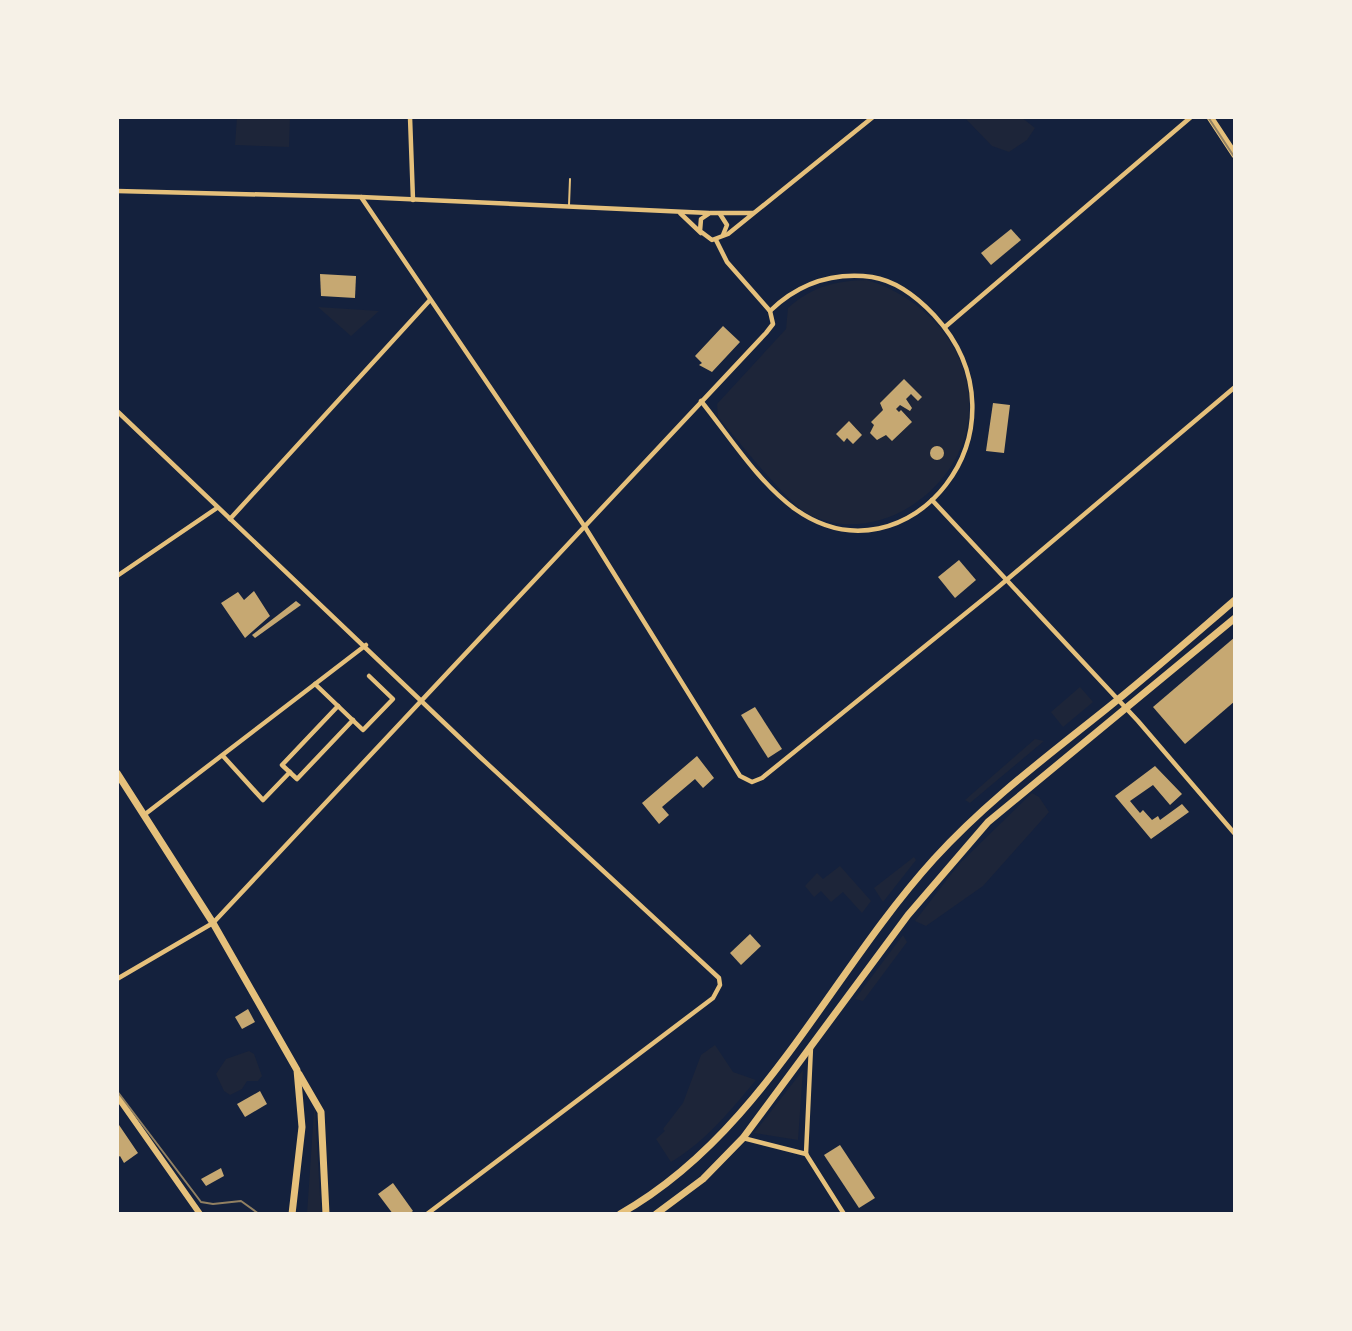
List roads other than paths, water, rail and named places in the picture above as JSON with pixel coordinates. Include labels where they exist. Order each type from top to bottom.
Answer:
[{"type":"main road","points":[[1210,117],[1235,155]]},
{"type":"main road","points":[[620,1214],[665,1186],[715,1142],[802,1034],[914,883],[957,834],[1014,780],[1118,700],[1235,600]]},
{"type":"main road","points":[[656,1214],[703,1179],[743,1138],[908,915],[967,844],[1023,790],[1127,710],[1235,618]]},
{"type":"main road","points":[[117,774],[213,923],[321,1112],[326,1214]]},
{"type":"main road","points":[[292,1214],[302,1127],[297,1070]]},
{"type":"main road","points":[[117,1096],[197,1213]]},
{"type":"street","points":[[410,117],[413,200]]},
{"type":"street","points":[[680,213],[708,239],[716,240],[873,117]]},
{"type":"street","points":[[945,327],[1192,117]]},
{"type":"street","points":[[117,191],[361,197],[680,213],[753,213]]},
{"type":"street","points":[[361,197],[585,527],[740,776],[752,782],[762,778],[1005,581],[1235,387]]},
{"type":"street","points":[[701,233],[701,219],[709,213]]},
{"type":"street","points":[[720,214],[727,225],[723,236]]},
{"type":"street","points":[[117,979],[213,923],[423,702],[773,324],[770,311],[727,262],[716,240]]},
{"type":"street","points":[[701,401],[774,491],[797,510],[820,522],[847,529],[871,530],[893,523],[932,500],[955,475],[969,445],[973,422],[971,377],[964,357],[945,327],[925,305],[895,283],[855,275],[808,284],[794,291],[770,311]]},
{"type":"street","points":[[230,519],[430,300]]},
{"type":"street","points":[[117,411],[423,702],[715,972],[720,985],[713,998],[427,1214]]},
{"type":"street","points":[[932,500],[1118,700],[1235,834]]},
{"type":"street","points":[[117,576],[217,508]]},
{"type":"street","points":[[144,816],[366,645]]},
{"type":"street","points":[[316,684],[363,730],[393,699],[369,676]]},
{"type":"street","points":[[338,706],[282,765],[297,779],[353,720]]},
{"type":"street","points":[[223,756],[263,800],[290,772]]},
{"type":"street","points":[[812,1045],[806,1154],[844,1214]]},
{"type":"street","points":[[743,1138],[806,1154]]},
{"type":"lane","points":[[569,178],[569,206]]},
{"type":"tram line","points":[[1208,117],[1235,158]]},
{"type":"tram line","points":[[117,1091],[201,1202],[213,1204],[241,1201],[259,1214]]}]
